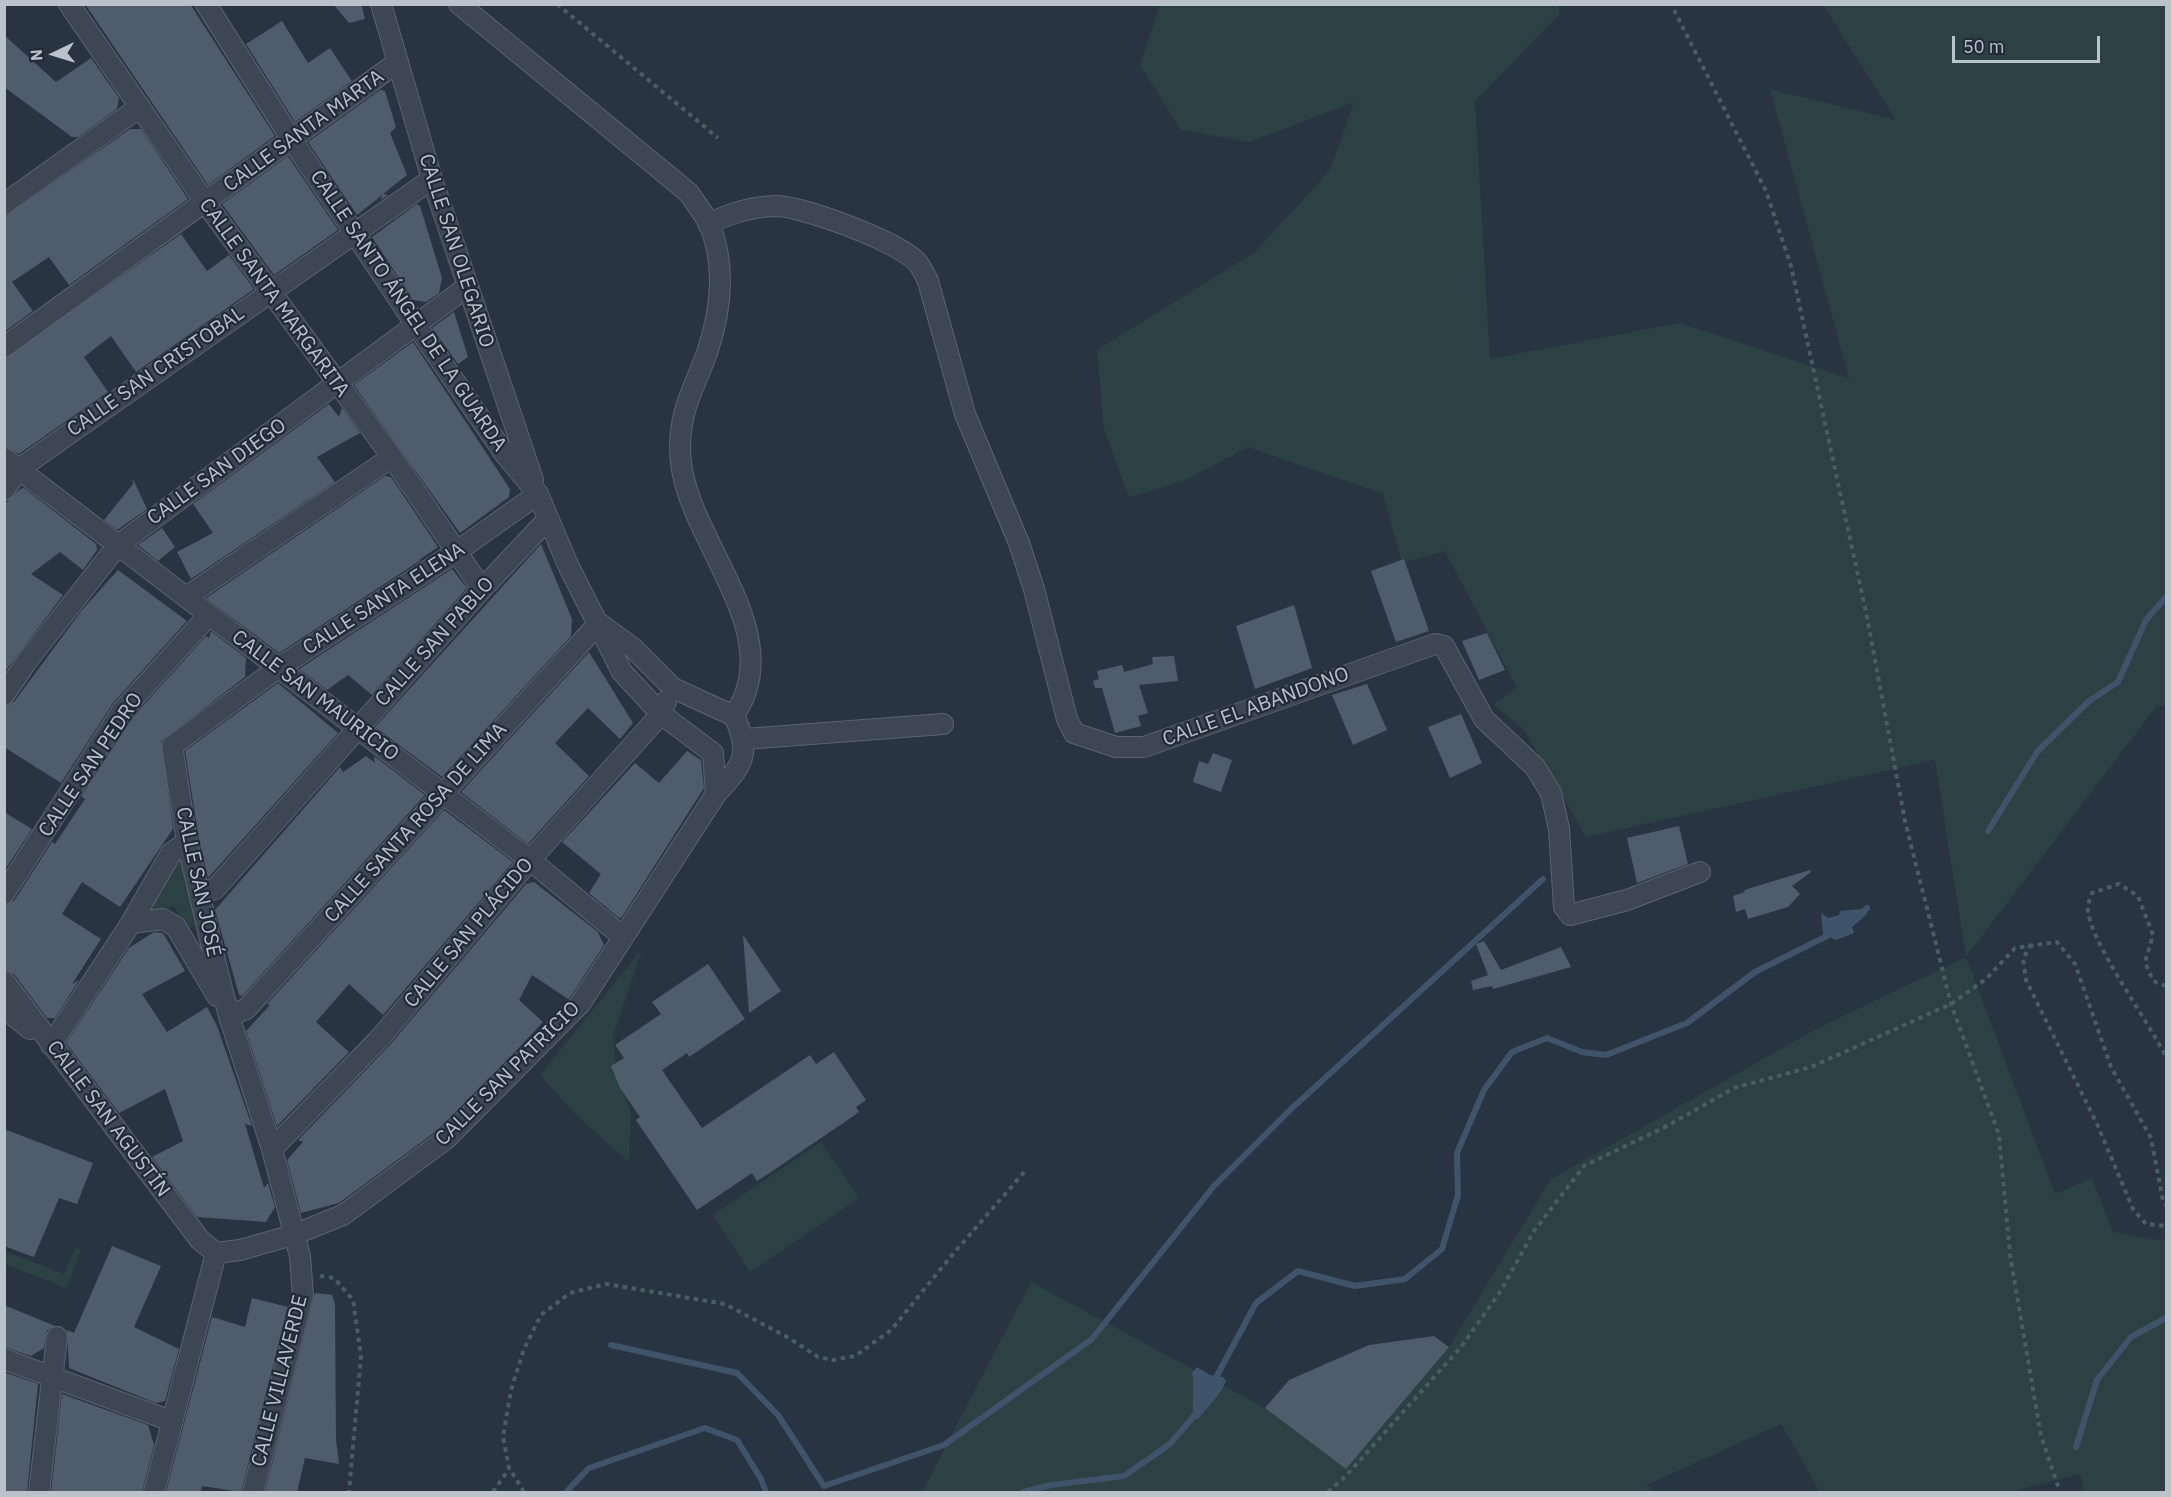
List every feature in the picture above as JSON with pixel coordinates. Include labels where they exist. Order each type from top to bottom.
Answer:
[{"type":"street","name":"CALLE SANTA MARGARITA","points":[[69,4],[205,202],[336,384],[392,457],[482,589]]},
{"type":"street","name":"CALLE SANTO ÁNGEL DE LA GUARDA","points":[[206,4],[292,140],[416,325],[504,453],[538,494],[568,565],[622,672],[661,714],[713,753]]},
{"type":"street","name":"CALLE SAN OLEGARIO","points":[[381,4],[432,179],[505,403],[538,494]]},
{"type":"street","points":[[459,4],[689,193],[708,224],[717,252],[721,290],[714,333],[686,402],[679,447],[683,483],[737,606],[748,638],[750,663],[747,691],[734,716],[743,745],[740,768],[716,794]]},
{"type":"street","name":"CALLE SANTA MARTA","points":[[4,347],[398,63]]},
{"type":"street","points":[[4,204],[140,107]]},
{"type":"street","name":"CALLE SAN CRISTOBAL","points":[[4,490],[12,464],[356,234],[432,179]]},
{"type":"street","name":"CALLE EL ABANDONO","points":[[708,224],[731,212],[778,206],[806,211],[880,240],[917,261],[928,281],[965,414],[1019,543],[1034,589],[1067,719],[1074,733],[1116,747],[1144,747],[1435,644],[1444,646],[1452,656],[1484,719],[1535,767],[1551,793],[1559,829],[1564,907],[1570,915],[1627,900],[1700,873]]},
{"type":"street","name":"CALLE SAN DIEGO","points":[[4,695],[27,661],[118,545],[467,287]]},
{"type":"street","points":[[480,417],[505,403]]},
{"type":"street","points":[[186,597],[392,457]]},
{"type":"street","name":"CALLE SAN MAURICIO","points":[[12,464],[530,860],[623,937]]},
{"type":"street","name":"CALLE SANTA ELENA","points":[[172,746],[278,668],[456,552],[538,494]]},
{"type":"street","name":"CALLE SAN PABLO","points":[[199,894],[215,890],[482,589],[549,519]]},
{"type":"street","name":"CALLE SAN PEDRO","points":[[4,894],[122,711],[209,615]]},
{"type":"street","name":"CALLE SANTO ÁNGEL DE LA GUARDA","points":[[599,623],[633,648],[673,688],[734,716]]},
{"type":"street","name":"CALLE SANTA ROSA DE LIMA","points":[[229,1016],[246,1009],[599,623]]},
{"type":"street","name":"CALLE SAN PLÁCIDO","points":[[272,1149],[380,1038],[530,860],[661,714],[673,688]]},
{"type":"street","points":[[716,794],[713,753],[727,756],[743,745],[943,724]]},
{"type":"street","name":"CALLE SAN JOSÉ","points":[[172,746],[187,842],[229,1016],[272,1149],[293,1235]]},
{"type":"street","name":"CALLE SAN PATRICIO","points":[[216,1253],[240,1250],[293,1235],[343,1215],[446,1138],[580,1004],[716,794]]},
{"type":"street","points":[[4,1008],[51,1045],[131,923],[171,853],[187,842]]},
{"type":"street","name":"CALLE SAN JOSÉ","points":[[131,923],[163,920],[176,927],[229,1016]]},
{"type":"street","name":"CALLE SAN AGUSTÍN","points":[[4,981],[200,1240],[216,1253]]},
{"type":"street","name":"CALLE VILLAVERDE","points":[[253,1492],[303,1296],[303,1272],[293,1235]]},
{"type":"street","points":[[154,1492],[216,1253]]},
{"type":"street","points":[[39,1492],[57,1337]]},
{"type":"street","points":[[4,1359],[171,1421]]},
{"type":"path","points":[[557,4],[718,138]]},
{"type":"path","points":[[1674,10],[1766,191],[1791,266],[1868,617],[1905,821],[1951,1004],[1999,1135],[2010,1255],[2033,1390],[2041,1436],[2060,1492]]},
{"type":"path","points":[[2166,986],[2153,981],[2145,962],[2153,935],[2138,896],[2119,884],[2092,893],[2087,908],[2098,942],[2157,1036],[2166,1057]]},
{"type":"path","points":[[1328,1492],[1345,1477],[1461,1347],[1500,1292],[1534,1231],[1584,1166],[1669,1125],[1734,1088],[1811,1067],[1951,1004],[1986,978],[2015,948],[2057,942],[2075,964],[2111,1067],[2151,1138],[2163,1201],[2166,1205]]},
{"type":"path","points":[[2031,944],[2023,959],[2026,980],[2097,1124],[2133,1209],[2146,1224],[2166,1226]]},
{"type":"path","points":[[524,1492],[509,1468],[503,1437],[511,1390],[524,1349],[541,1315],[570,1293],[606,1284],[725,1304],[789,1338],[818,1357],[832,1359],[855,1356],[891,1330],[952,1254],[1026,1170]]},
{"type":"path","points":[[303,1272],[334,1278],[353,1300],[360,1356],[349,1492]]},
{"type":"path","points":[[493,1492],[509,1468]]},
{"type":"green space","points":[[1160,5],[1559,5],[1559,15],[1475,101],[1490,359],[1679,323],[1849,378],[1770,89],[1896,120],[1823,5],[2166,5],[2166,705],[2156,707],[1966,957],[1935,760],[1586,837],[1524,730],[1493,704],[1517,688],[1445,551],[1402,563],[1383,494],[1248,447],[1184,481],[1129,497],[1104,429],[1097,350],[1255,252],[1330,170],[1354,102],[1250,142],[1181,130],[1140,65]]},
{"type":"green space","points":[[180,858],[198,925],[189,928],[173,906],[153,913],[147,907],[174,860]]},
{"type":"green space","points":[[642,949],[613,1036],[616,1073],[631,1113],[629,1162],[576,1115],[540,1075]]},
{"type":"green space","points":[[1966,957],[2055,1194],[2092,1178],[2113,1232],[2166,1241],[2166,1492],[2085,1492],[2080,1474],[2011,1492],[1820,1492],[1781,1424],[1647,1485],[1653,1492],[922,1492],[1031,1282],[1265,1408],[1346,1469],[1449,1347],[1551,1179],[1818,1028]]},
{"type":"green space","points":[[821,1142],[859,1198],[750,1272],[713,1215]]},
{"type":"green space","points":[[75,1248],[81,1250],[66,1288],[5,1264],[7,1252],[64,1274]]},
{"type":"water","points":[[1862,909],[1867,914],[1852,927],[1854,933],[1836,940],[1823,934],[1821,913],[1828,918],[1839,915],[1840,911]]},
{"type":"water","points":[[1197,1367],[1210,1375],[1223,1377],[1226,1381],[1214,1401],[1198,1419],[1195,1419],[1192,1373]]},
{"type":"building","points":[[85,4],[190,4],[275,136],[208,185]]},
{"type":"building","points":[[333,4],[361,4],[365,19],[349,23]]},
{"type":"building","points":[[282,21],[308,63],[330,48],[352,81],[295,122],[246,44]]},
{"type":"building","points":[[4,35],[56,82],[91,58],[119,98],[117,109],[78,137],[72,137],[4,87]]},
{"type":"building","points":[[380,90],[385,91],[396,127],[390,133],[407,175],[383,194],[388,195],[381,200],[382,195],[357,215],[308,142]]},
{"type":"building","points":[[130,129],[141,129],[188,199],[69,285],[49,257],[12,282],[33,311],[4,332],[4,217]]},
{"type":"building","points":[[288,156],[338,230],[274,275],[222,204]]},
{"type":"building","points":[[417,204],[420,206],[442,278],[439,293],[426,302],[413,300],[372,237]]},
{"type":"building","points":[[181,234],[207,271],[229,255],[254,289],[136,372],[111,336],[84,357],[108,392],[19,454],[4,446],[4,359]]},
{"type":"building","points":[[454,312],[468,357],[458,364],[432,328]]},
{"type":"building","points":[[413,342],[510,489],[509,497],[460,533],[354,385]]},
{"type":"building","points":[[329,404],[339,417],[342,408],[360,433],[317,457],[335,482],[191,579],[177,552],[213,533],[193,504]]},
{"type":"building","points":[[385,476],[391,477],[438,547],[419,560],[421,560],[279,653],[206,598]]},
{"type":"building","points":[[133,479],[147,509],[117,530],[104,520],[133,484]]},
{"type":"building","points":[[24,488],[96,544],[97,550],[83,570],[60,552],[31,574],[63,595],[4,673],[4,505],[20,489]]},
{"type":"building","points":[[162,528],[175,547],[158,561],[138,545]]},
{"type":"building","points":[[541,544],[572,619],[571,636],[442,777],[375,727]]},
{"type":"building","points":[[1404,559],[1429,631],[1396,642],[1371,571]]},
{"type":"building","points":[[452,569],[467,588],[372,695],[348,675],[327,690],[299,669]]},
{"type":"building","points":[[118,570],[187,621],[113,703],[61,783],[4,747],[4,707],[14,702],[82,610]]},
{"type":"building","points":[[1294,605],[1312,668],[1255,689],[1236,626]]},
{"type":"building","points":[[211,631],[246,658],[245,677],[161,741],[173,829],[120,907],[82,882],[62,914],[101,939],[72,984],[79,980],[55,1018],[47,1018],[14,974],[4,969],[4,906],[14,901],[52,842],[55,844],[85,799],[81,796],[132,718],[206,636],[209,638]]},
{"type":"building","points":[[1487,633],[1505,670],[1479,680],[1462,641]]},
{"type":"building","points":[[589,652],[633,723],[620,739],[588,708],[555,743],[589,776],[528,844],[461,792]]},
{"type":"building","points":[[1174,656],[1178,681],[1139,685],[1148,713],[1138,716],[1141,726],[1115,733],[1102,688],[1095,688],[1093,681],[1099,679],[1097,671],[1122,665],[1124,672],[1153,664],[1152,657]]},
{"type":"building","points":[[278,683],[338,733],[208,878],[199,840],[185,751]]},
{"type":"building","points":[[1367,684],[1387,730],[1353,745],[1332,695]]},
{"type":"building","points":[[1461,714],[1482,763],[1450,778],[1428,727]]},
{"type":"building","points":[[687,751],[701,760],[704,788],[622,917],[619,918],[589,893],[601,874],[562,842],[635,763],[659,783]]},
{"type":"building","points":[[1213,753],[1232,760],[1221,792],[1193,782],[1199,761],[1208,764]]},
{"type":"building","points":[[366,756],[375,763],[374,756],[425,795],[242,996],[239,995],[215,910],[340,767],[343,772]]},
{"type":"building","points":[[444,810],[513,862],[383,1015],[349,984],[316,1022],[349,1052],[277,1126],[246,1031],[270,1005],[267,1004]]},
{"type":"building","points":[[4,812],[32,829],[4,871]]},
{"type":"building","points":[[1679,826],[1688,864],[1637,883],[1627,838]]},
{"type":"building","points":[[1810,870],[1811,872],[1792,886],[1800,894],[1788,907],[1748,919],[1745,909],[1736,912],[1733,896],[1745,892],[1744,890]]},
{"type":"building","points":[[534,882],[598,932],[604,945],[571,996],[568,999],[532,975],[519,1000],[543,1022],[517,1050],[438,1130],[339,1203],[301,1213],[287,1160],[303,1142],[298,1140],[389,1046],[526,884]]},
{"type":"building","points":[[154,932],[163,933],[185,971],[142,994],[167,1032],[207,1007],[217,1026],[252,1126],[245,1124],[264,1188],[268,1183],[275,1207],[266,1222],[197,1217],[152,1157],[183,1141],[165,1089],[119,1113],[66,1043],[129,948]]},
{"type":"building","points":[[743,935],[781,991],[749,1013]]},
{"type":"building","points":[[1484,941],[1501,970],[1561,947],[1571,967],[1493,989],[1492,986],[1473,990],[1471,981],[1488,975],[1476,944]]},
{"type":"building","points":[[708,964],[745,1019],[689,1057],[687,1053],[662,1070],[702,1128],[810,1055],[816,1064],[834,1052],[866,1100],[856,1107],[859,1112],[768,1174],[757,1181],[752,1173],[697,1210],[636,1120],[640,1117],[620,1088],[611,1066],[624,1058],[615,1045],[661,1014],[652,1002]]},
{"type":"building","points":[[4,1129],[93,1163],[77,1204],[59,1198],[34,1257],[4,1246]]},
{"type":"building","points":[[112,1246],[161,1266],[134,1327],[179,1349],[165,1401],[156,1403],[69,1368],[67,1330],[74,1333]]},
{"type":"building","points":[[315,1293],[332,1295],[335,1304],[336,1440],[339,1464],[305,1458],[297,1492],[265,1492]]},
{"type":"building","points":[[252,1298],[288,1307],[241,1492],[202,1486],[201,1492],[166,1492],[212,1317],[245,1327]]},
{"type":"building","points":[[4,1305],[55,1326],[47,1330],[44,1348],[31,1356],[4,1347]]},
{"type":"building","points":[[1434,1336],[1449,1347],[1346,1469],[1265,1408],[1289,1380],[1369,1345]]},
{"type":"building","points":[[4,1372],[38,1384],[27,1492],[4,1492]]},
{"type":"building","points":[[62,1394],[148,1425],[154,1445],[142,1492],[51,1492]]},
{"type":"waterway","points":[[1988,831],[2037,752],[2089,701],[2118,682],[2146,620],[2166,597]]},
{"type":"waterway","points":[[611,1345],[737,1373],[778,1415],[824,1486],[944,1445],[1092,1339],[1214,1186],[1290,1110],[1543,879]]},
{"type":"waterway","points":[[1859,917],[1867,908]]},
{"type":"waterway","points":[[1213,1383],[1256,1303],[1298,1271],[1355,1286],[1405,1279],[1442,1249],[1458,1195],[1457,1153],[1484,1090],[1512,1052],[1547,1038],[1582,1052],[1606,1055],[1687,1023],[1755,972],[1833,933]]},
{"type":"waterway","points":[[2076,1447],[2097,1380],[2131,1337],[2166,1318]]},
{"type":"waterway","points":[[1023,1492],[1051,1485],[1124,1476],[1170,1444],[1199,1410]]},
{"type":"waterway","points":[[566,1492],[589,1468],[705,1428],[737,1440],[761,1479],[766,1492]]}]
